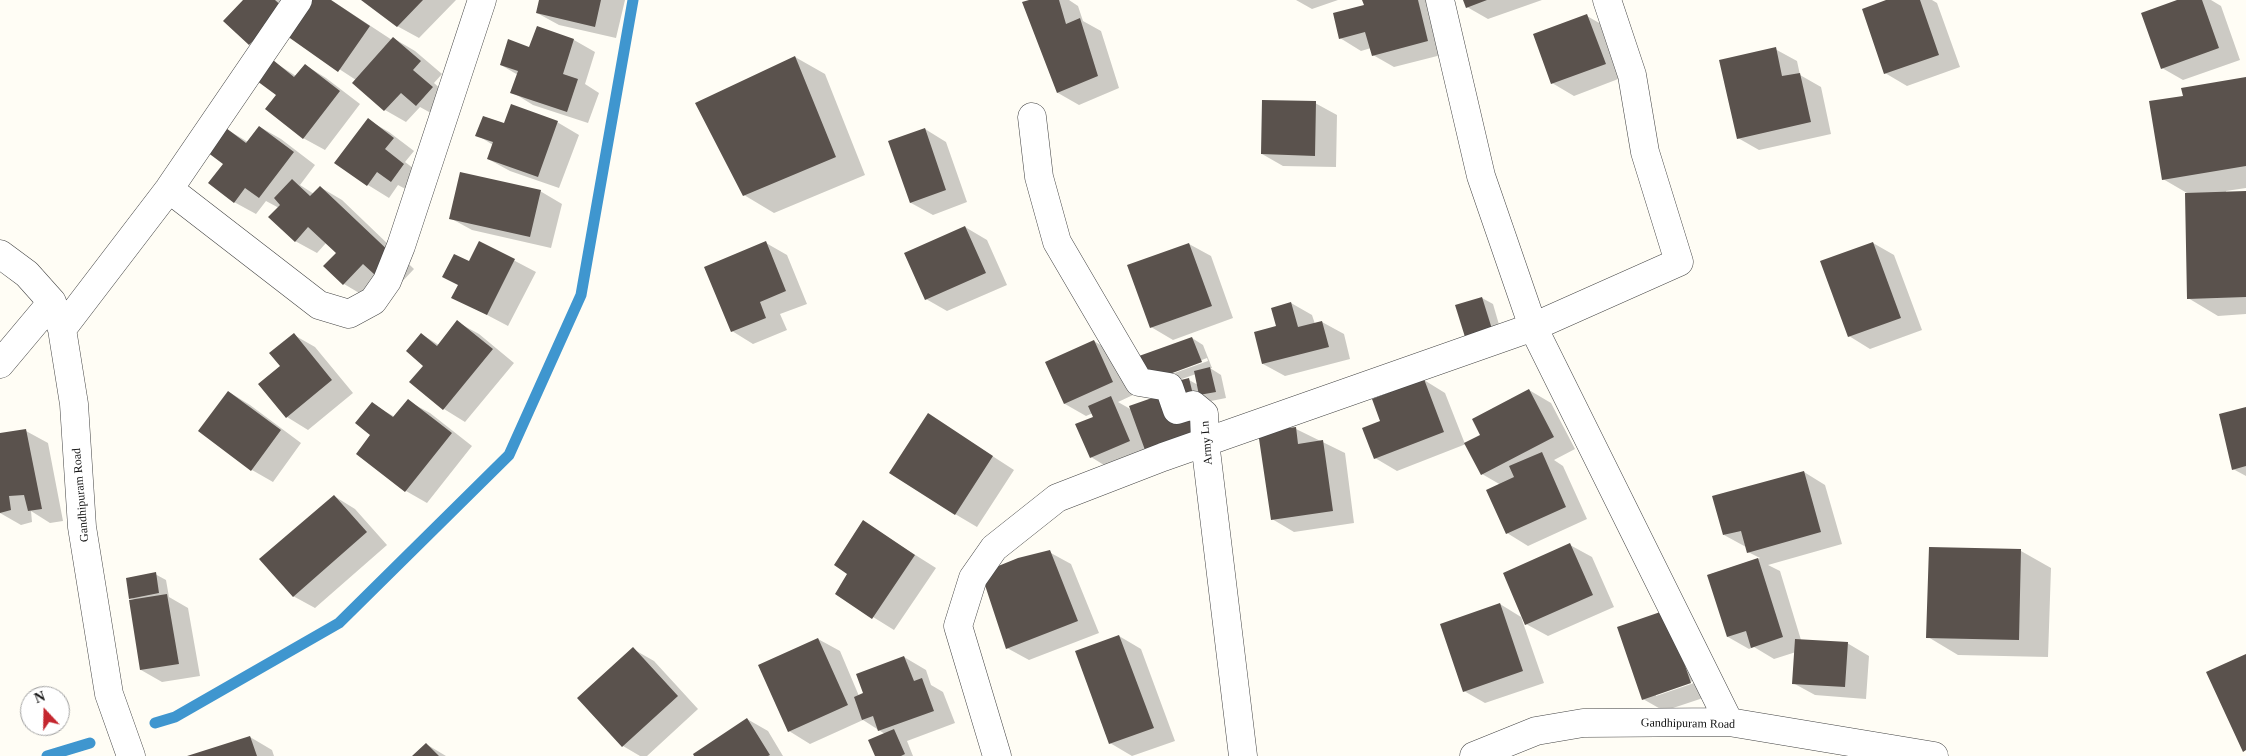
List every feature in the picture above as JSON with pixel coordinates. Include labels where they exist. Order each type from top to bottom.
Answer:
[{"type":"street","points":[[62,329],[169,189],[298,0]]},
{"type":"street","points":[[169,189],[319,305],[349,314],[373,302],[387,281],[401,246],[482,0]]},
{"type":"street","points":[[1440,0],[1481,176],[1533,327],[1729,722]]},
{"type":"street","points":[[997,756],[958,626],[972,578],[994,548],[1057,498],[1205,442],[1533,327],[1679,262],[1645,152],[1632,75],[1607,0]]},
{"type":"street","name":"Army Ln","points":[[1032,117],[1039,177],[1057,242],[1139,382],[1169,387],[1178,410],[1193,405],[1204,414],[1205,442],[1243,756]]},
{"type":"street","name":"Gandhipuram Road","points":[[0,254],[27,274],[52,302],[62,329],[74,404],[82,527],[109,694],[131,756]]},
{"type":"street","points":[[0,364],[52,302]]},
{"type":"street","name":"Gandhipuram Road","points":[[1474,756],[1536,732],[1583,723],[1729,722],[1796,745],[1934,756]]},
{"type":"building","points":[[243,0],[275,0],[284,8],[249,45],[223,21]]},
{"type":"building","points":[[312,0],[331,0],[370,26],[338,72],[287,36]]},
{"type":"building","points":[[361,0],[423,0],[397,27]]},
{"type":"building","points":[[539,0],[601,0],[595,27],[536,13]]},
{"type":"building","points":[[1029,0],[1059,0],[1066,24],[1080,18],[1098,76],[1057,93],[1022,2]]},
{"type":"building","points":[[1362,0],[1418,0],[1428,41],[1372,56],[1365,32],[1339,39],[1333,13],[1364,5]]},
{"type":"building","points":[[1463,0],[1487,0],[1466,8]]},
{"type":"building","points":[[1886,0],[1920,0],[1939,55],[1884,74],[1862,9]]},
{"type":"building","points":[[2177,0],[2202,0],[2219,48],[2161,69],[2141,13]]},
{"type":"building","points":[[1587,14],[1606,64],[1551,84],[1533,34]]},
{"type":"building","points":[[537,26],[574,39],[563,74],[578,79],[567,112],[510,93],[518,71],[500,65],[508,39],[529,47]]},
{"type":"building","points":[[393,37],[421,61],[413,70],[433,87],[416,106],[401,93],[384,111],[352,83]]},
{"type":"building","points":[[1776,47],[1782,76],[1800,73],[1811,122],[1737,139],[1719,60]]},
{"type":"building","points":[[795,56],[836,157],[743,196],[695,103]]},
{"type":"building","points":[[273,60],[294,77],[305,64],[340,91],[303,139],[265,109],[276,95],[257,81]]},
{"type":"building","points":[[2246,77],[2246,166],[2162,180],[2149,101],[2183,96],[2181,88]]},
{"type":"building","points":[[1262,100],[1316,101],[1315,156],[1261,154]]},
{"type":"building","points":[[511,104],[558,121],[538,177],[487,159],[493,142],[475,136],[483,116],[504,123]]},
{"type":"building","points":[[368,118],[394,138],[385,149],[404,164],[391,182],[377,172],[367,186],[334,163]]},
{"type":"building","points":[[259,126],[294,152],[259,198],[245,188],[234,203],[208,183],[223,164],[207,152],[226,128],[246,143]]},
{"type":"building","points":[[925,128],[946,190],[910,203],[888,141]]},
{"type":"building","points":[[460,172],[541,190],[530,237],[449,219]]},
{"type":"building","points":[[292,179],[310,196],[320,186],[394,256],[375,275],[363,264],[343,285],[323,266],[336,253],[308,227],[295,242],[268,217],[280,205],[274,198]]},
{"type":"building","points":[[2246,191],[2246,297],[2187,299],[2185,193]]},
{"type":"building","points":[[965,226],[986,273],[925,300],[904,253]]},
{"type":"building","points":[[479,241],[515,259],[487,315],[451,298],[458,285],[442,277],[454,254],[469,261]]},
{"type":"building","points":[[766,241],[786,291],[760,302],[766,318],[731,332],[704,267]]},
{"type":"building","points":[[1873,242],[1901,318],[1848,337],[1820,261]]},
{"type":"building","points":[[1189,243],[1212,306],[1150,328],[1127,265]]},
{"type":"building","points":[[1482,297],[1492,329],[1465,337],[1455,305]]},
{"type":"building","points":[[1291,302],[1298,327],[1322,321],[1329,347],[1262,364],[1254,332],[1276,326],[1271,308]]},
{"type":"building","points":[[457,320],[493,349],[443,410],[409,382],[423,366],[406,351],[421,333],[437,346]]},
{"type":"building","points":[[294,333],[332,380],[286,418],[258,384],[280,366],[269,353]]},
{"type":"building","points":[[1192,337],[1202,362],[1148,382],[1139,356]]},
{"type":"building","points":[[1094,340],[1113,382],[1064,404],[1045,362]]},
{"type":"building","points":[[1210,367],[1216,392],[1199,395],[1194,371]]},
{"type":"building","points":[[1189,378],[1195,403],[1173,382]]},
{"type":"building","points":[[1424,379],[1444,432],[1374,459],[1362,428],[1380,421],[1372,399]]},
{"type":"building","points":[[1529,389],[1554,437],[1481,475],[1464,443],[1480,435],[1472,419]]},
{"type":"building","points":[[228,391],[281,430],[251,471],[198,431]]},
{"type":"building","points":[[1169,392],[1192,407],[1200,431],[1145,450],[1129,406]]},
{"type":"building","points":[[1111,396],[1130,441],[1090,458],[1075,424],[1093,417],[1088,406]]},
{"type":"building","points":[[408,399],[452,433],[405,492],[356,454],[370,435],[355,423],[372,402],[393,417]]},
{"type":"building","points":[[2246,407],[2246,466],[2232,470],[2219,414]]},
{"type":"building","points":[[928,413],[993,456],[955,515],[889,473]]},
{"type":"building","points":[[1296,427],[1298,444],[1323,440],[1333,511],[1271,520],[1258,432]]},
{"type":"building","points":[[26,429],[42,509],[28,511],[24,495],[9,496],[11,510],[0,513],[0,433]]},
{"type":"building","points":[[1542,452],[1566,507],[1506,534],[1486,490],[1514,477],[1509,466]]},
{"type":"building","points":[[1804,471],[1821,532],[1747,553],[1741,531],[1723,535],[1712,496]]},
{"type":"building","points":[[334,495],[367,532],[293,597],[259,559]]},
{"type":"building","points":[[863,520],[915,555],[872,619],[835,594],[847,574],[834,565]]},
{"type":"building","points":[[1570,543],[1593,595],[1525,625],[1503,573]]},
{"type":"building","points":[[1929,547],[2021,549],[2019,640],[1926,638]]},
{"type":"building","points":[[1050,550],[1078,621],[1006,649],[981,573],[1018,558]]},
{"type":"building","points":[[1758,558],[1783,637],[1751,648],[1746,631],[1727,637],[1707,575]]},
{"type":"building","points":[[156,572],[159,593],[129,599],[126,578]]},
{"type":"building","points":[[167,594],[179,664],[140,670],[129,600]]},
{"type":"building","points":[[1500,603],[1523,671],[1463,692],[1440,624]]},
{"type":"building","points":[[1666,610],[1691,683],[1642,700],[1617,627]]},
{"type":"building","points":[[1119,635],[1154,728],[1109,744],[1075,651]]},
{"type":"building","points":[[818,638],[848,705],[788,732],[758,665]]},
{"type":"building","points":[[1795,639],[1848,642],[1845,687],[1792,684]]},
{"type":"building","points":[[633,647],[678,696],[622,747],[577,698]]},
{"type":"building","points":[[2246,654],[2246,750],[2243,752],[2206,672]]},
{"type":"building","points":[[904,656],[914,681],[922,678],[934,711],[878,731],[873,716],[862,720],[854,697],[863,693],[856,674]]},
{"type":"building","points":[[747,718],[770,755],[694,756],[693,754]]},
{"type":"building","points":[[894,729],[905,754],[901,756],[875,756],[868,740]]},
{"type":"building","points":[[250,736],[257,756],[187,756]]},
{"type":"building","points":[[426,743],[439,756],[412,756]]},
{"type":"waterway","points":[[155,723],[175,717],[339,623],[509,455],[581,295],[633,0]]},
{"type":"waterway","points":[[47,756],[90,743]]}]
